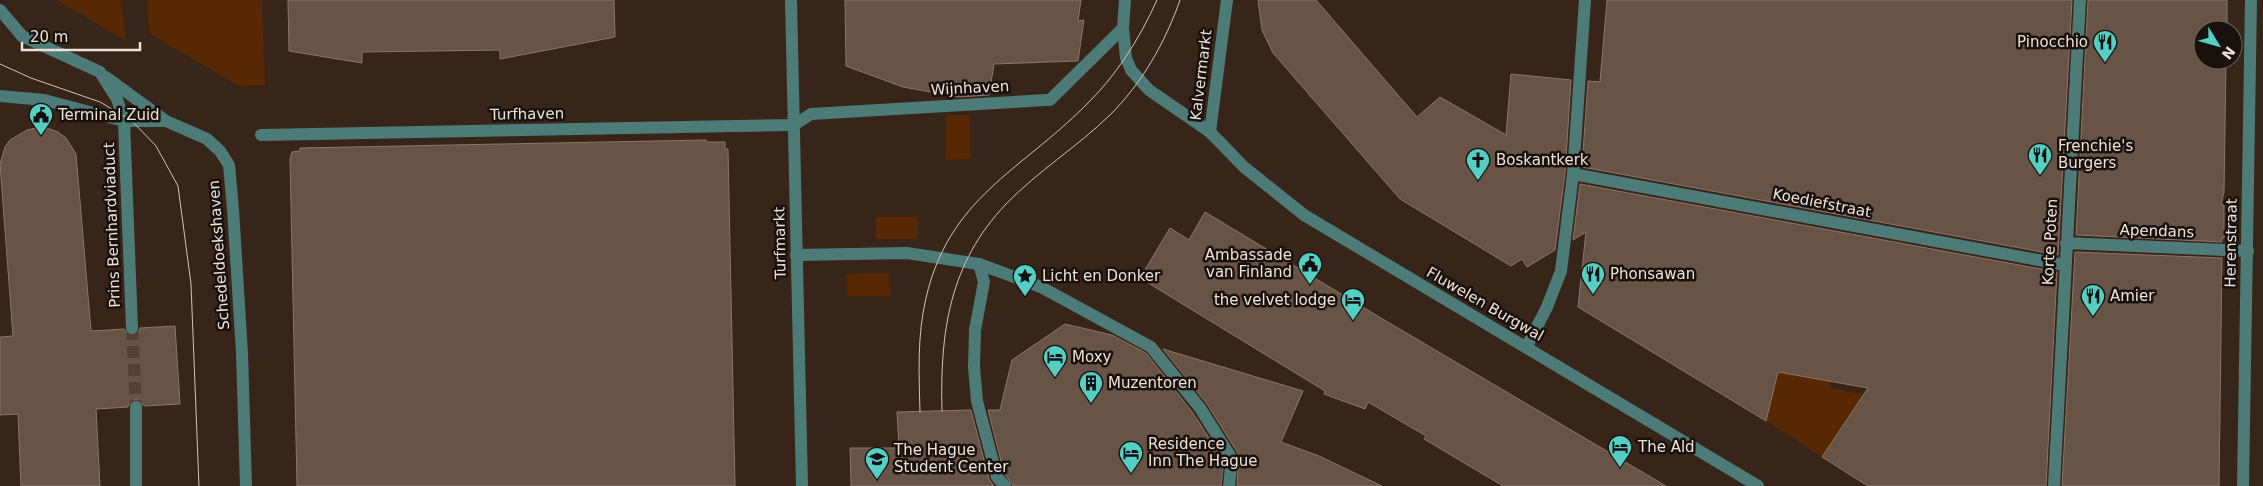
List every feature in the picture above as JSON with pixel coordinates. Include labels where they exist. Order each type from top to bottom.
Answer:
[{"type":"street","name":"Turfmarkt","points":[[791,0],[802,486]]},
{"type":"street","name":"Kalvermarkt","points":[[1125,0],[1123,28],[1126,58],[1131,70],[1149,90],[1210,132],[1227,0]]},
{"type":"street","points":[[1527,346],[1547,307],[1561,271],[1573,174],[1585,0]]},
{"type":"street","name":"Korte Poten","points":[[2054,486],[2080,0]]},
{"type":"street","name":"Herenstraat","points":[[2243,486],[2251,0]]},
{"type":"street","points":[[0,10],[22,36],[100,72],[166,121]]},
{"type":"street","name":"Wijnhaven","points":[[794,125],[811,114],[1050,100],[1123,28]]},
{"type":"street","name":"Prins Bernhardviaduct","points":[[100,72],[117,99],[124,121],[132,328]]},
{"type":"street","name":"Schedeldoekshaven","points":[[0,96],[44,100],[124,121],[166,121],[207,139],[220,151],[229,165],[242,353],[246,486]]},
{"type":"street","name":"Turfhaven","points":[[260,135],[794,125]]},
{"type":"street","name":"Fluwelen Burgwal","points":[[1210,132],[1244,167],[1304,215],[1527,346],[1758,486]]},
{"type":"street","name":"Koediefstraat","points":[[1573,174],[2065,265]]},
{"type":"street","name":"Apendans","points":[[2066,243],[2248,251]]},
{"type":"street","points":[[796,255],[907,253],[979,264],[1041,287],[1107,322],[1152,347],[1200,408],[1232,459],[1230,486]]},
{"type":"street","points":[[979,264],[984,282],[975,330],[974,367],[977,401],[997,477],[1005,486]]},
{"type":"street","points":[[136,407],[136,486]]},
{"type":"shaded area","points":[[57,0],[121,0],[126,41]]},
{"type":"shaded area","points":[[147,0],[262,0],[265,85],[239,86],[150,34]]},
{"type":"shaded area","points":[[946,115],[970,115],[970,159],[946,160]]},
{"type":"shaded area","points":[[876,217],[918,217],[918,239],[876,239]]},
{"type":"shaded area","points":[[889,273],[890,296],[847,296],[846,274]]},
{"type":"shaded area","points":[[1781,354],[1833,364],[1830,388],[1871,396],[1857,404],[1822,457],[1766,421]]},
{"type":"building","points":[[288,0],[614,0],[615,37],[500,59],[500,50],[362,52],[362,63],[289,51]]},
{"type":"building","points":[[845,0],[1081,0],[1078,21],[1084,20],[1078,61],[994,64],[989,95],[959,97],[903,87],[846,66]]},
{"type":"building","points":[[1258,0],[1316,0],[1417,117],[1440,97],[1506,135],[1511,74],[1571,80],[1565,173],[1555,250],[1527,267],[1522,259],[1511,266],[1400,199],[1273,53],[1262,30]]},
{"type":"building","points":[[1607,0],[2072,0],[2058,255],[1582,167],[1588,81],[1600,82]]},
{"type":"building","points":[[2088,0],[2227,0],[2227,20],[2193,20],[2193,70],[2226,70],[2224,192],[2221,205],[2224,205],[2224,238],[2222,238],[2222,242],[2076,235]]},
{"type":"building","points":[[36,128],[50,129],[58,132],[66,138],[76,154],[91,331],[124,329],[128,335],[133,336],[139,332],[140,328],[175,326],[180,404],[144,406],[140,400],[136,399],[129,403],[128,407],[96,409],[100,486],[21,486],[18,414],[0,415],[0,337],[13,336],[0,164],[5,147],[10,140],[27,130]]},
{"type":"building","points":[[706,140],[706,142],[725,142],[725,149],[728,149],[735,486],[297,486],[290,159],[292,152],[300,151],[300,148]]},
{"type":"building","points":[[1580,184],[2057,272],[2046,486],[1868,486],[1822,457],[1868,388],[1778,372],[1766,421],[1578,307],[1586,232],[1573,240]]},
{"type":"building","points":[[1205,212],[1666,486],[1503,486],[1424,439],[1426,436],[1368,402],[1365,409],[1324,394],[1325,391],[1140,278],[1170,228],[1189,240]]},
{"type":"building","points":[[2075,252],[2222,258],[2219,486],[2062,486]]},
{"type":"building","name":"Muzentoren","points":[[1065,324],[1112,335],[1146,353],[1193,413],[1224,461],[1221,486],[1013,486],[1004,473],[988,410],[1000,410],[1012,360]]},
{"type":"building","points":[[1163,349],[1303,391],[1281,442],[1319,456],[1382,486],[1237,486],[1239,455],[1207,404]]},
{"type":"building","points":[[971,410],[989,479],[994,486],[851,486],[850,448],[899,448],[897,412]]},
{"type":"tunnel","points":[[132,328],[136,407]]},
{"type":"tram line","points":[[920,412],[919,355],[923,312],[937,264],[951,235],[969,210],[990,189],[1060,129],[1107,82],[1126,57],[1143,29],[1157,0]]},
{"type":"tram line","points":[[942,411],[943,354],[946,327],[960,275],[972,251],[987,227],[1018,192],[1097,127],[1122,103],[1160,47],[1180,0]]},
{"type":"tram line","points":[[0,64],[31,78],[100,102],[132,121],[156,146],[178,186],[191,284],[199,486]]},
{"type":"place","name":"Pinocchio","points":[[2105,63]]},
{"type":"place","name":"Terminal Zuid","points":[[41,136]]},
{"type":"place","name":"Frenchie's Burgers","points":[[2040,176]]},
{"type":"place","name":"Boskantkerk","points":[[1478,181]]},
{"type":"place","name":"Ambassade van Finland","points":[[1310,285]]},
{"type":"place","name":"Phonsawan","points":[[1593,295]]},
{"type":"place","name":"Licht en Donker","points":[[1025,297]]},
{"type":"place","name":"Amier","points":[[2093,317]]},
{"type":"place","name":"the velvet lodge","points":[[1353,321]]},
{"type":"place","name":"Moxy","points":[[1055,378]]},
{"type":"place","name":"Muzentoren","points":[[1091,404]]},
{"type":"place","name":"The Ald","points":[[1620,468]]},
{"type":"place","name":"Residence Inn The Hague","points":[[1131,474]]},
{"type":"place","name":"The Hague Student Center","points":[[877,480]]}]
